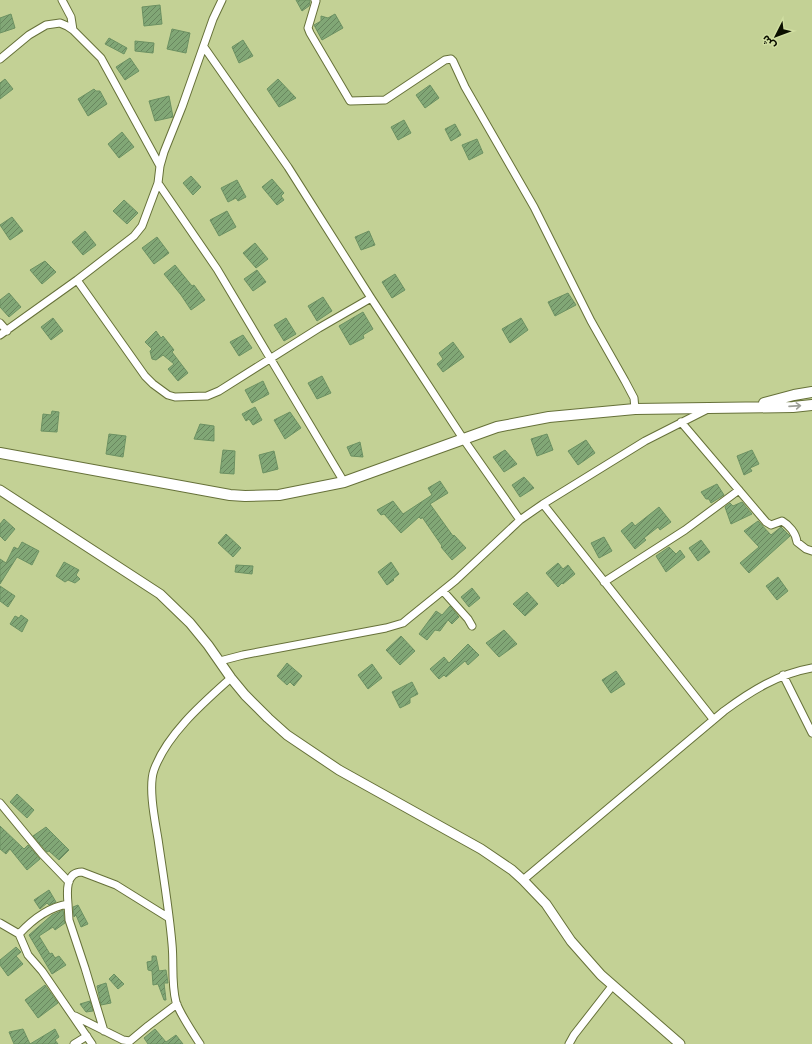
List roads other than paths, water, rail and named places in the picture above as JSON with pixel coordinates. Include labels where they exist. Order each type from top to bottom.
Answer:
[{"type":"main road","points":[[751,407],[794,394],[812,392]]},
{"type":"main road","points":[[0,453],[230,495],[279,495],[344,482],[498,427],[549,416],[635,409],[793,407],[812,405]]},
{"type":"street","points":[[62,0],[71,17],[73,30]]},
{"type":"street","points":[[0,336],[134,236],[144,223],[158,182],[160,166],[213,19],[222,0]]},
{"type":"street","points":[[315,0],[316,2],[308,28],[349,100],[352,102],[362,100],[385,100],[445,60],[451,59],[453,61],[465,87],[527,193],[594,328],[634,398],[635,409]]},
{"type":"street","points":[[0,59],[30,35],[46,25],[60,23],[73,30],[101,58],[160,166]]},
{"type":"street","points":[[204,47],[288,167],[371,298],[464,440],[520,520]]},
{"type":"street","points":[[158,182],[217,269],[344,482]]},
{"type":"street","points":[[77,280],[145,376],[168,395],[175,397],[207,396],[219,391],[270,358],[371,298]]},
{"type":"street","points":[[0,322],[7,331]]},
{"type":"street","points":[[220,661],[403,623],[443,591],[520,520],[644,441],[711,408]]},
{"type":"street","points":[[681,422],[768,523],[773,525],[782,521],[787,523],[797,536],[797,542],[806,549],[812,551]]},
{"type":"street","points":[[0,490],[160,594],[190,623],[245,695],[268,718],[300,745],[339,770],[481,849],[512,870],[546,904],[571,941],[600,975],[680,1044]]},
{"type":"street","points":[[604,582],[685,530],[739,490]]},
{"type":"street","points":[[543,504],[713,719]]},
{"type":"street","points":[[443,591],[468,619],[472,626]]},
{"type":"street","points":[[523,880],[713,719],[754,690],[783,675],[797,670],[812,668]]},
{"type":"street","points":[[783,675],[812,733]]},
{"type":"street","points":[[200,1044],[177,1004],[173,989],[172,946],[154,810],[152,784],[154,771],[162,754],[187,719],[231,678]]},
{"type":"street","points":[[0,803],[42,854],[69,882]]},
{"type":"street","points":[[104,1031],[69,920],[67,888],[69,882],[75,873],[82,872],[116,885],[169,918]]},
{"type":"street","points":[[19,934],[31,921],[56,906],[68,904]]},
{"type":"street","points":[[0,923],[19,934],[28,955],[42,971],[92,1044]]},
{"type":"street","points":[[569,1044],[574,1035],[613,985]]},
{"type":"street","points":[[74,1016],[123,1040],[130,1040],[177,1004]]},
{"type":"street","points":[[74,1044],[87,1036]]}]
